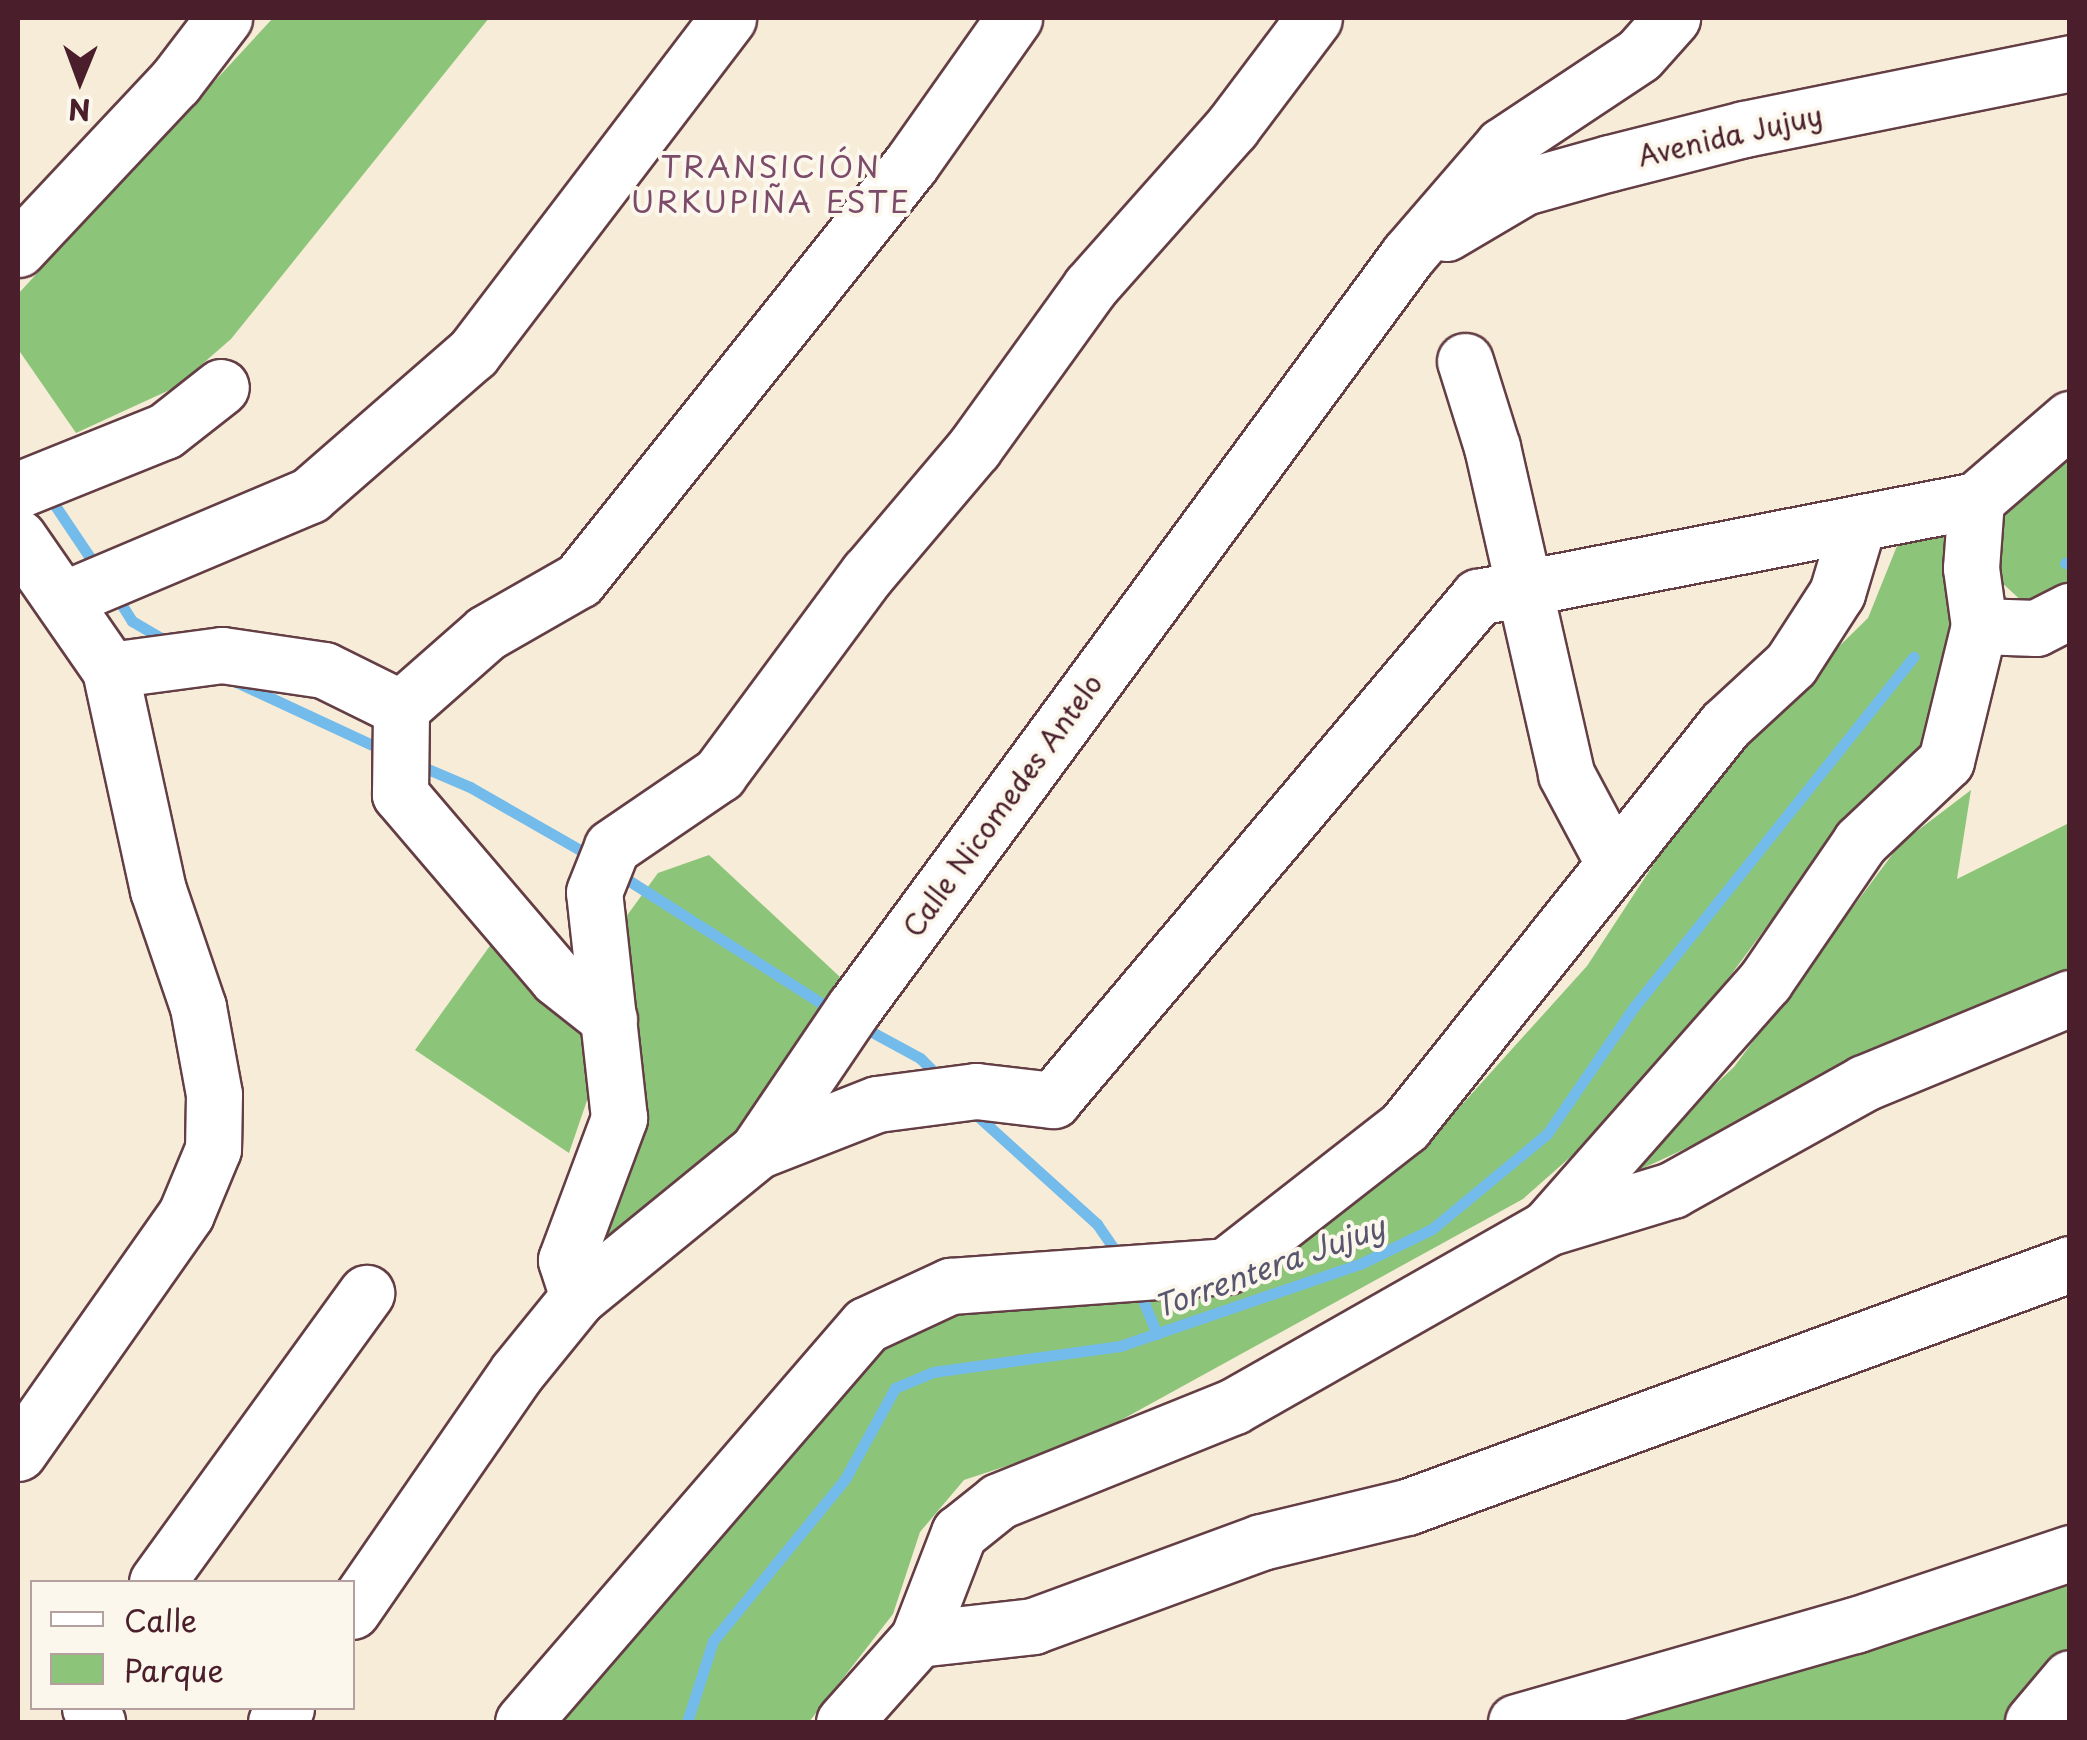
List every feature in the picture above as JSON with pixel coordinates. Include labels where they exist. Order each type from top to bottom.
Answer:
[{"type":"street","points":[[18,249],[175,82],[224,18]]},
{"type":"street","points":[[64,598],[310,494],[473,353],[728,18]]},
{"type":"street","points":[[609,1019],[558,978],[400,794],[401,708],[486,633],[580,580],[911,164],[1014,18]]},
{"type":"street","points":[[578,1297],[566,1260],[619,1118],[594,892],[612,847],[681,806],[719,774],[868,574],[974,448],[1090,287],[1232,126],[1314,18]]},
{"type":"street","name":"Calle Nicomedes Antelo","points":[[355,1607],[517,1372],[578,1297],[757,1151],[854,1008],[1408,255],[1502,146],[1638,56],[1672,18]]},
{"type":"street","name":"Avenida Jujuy","points":[[1408,255],[1524,187],[1744,129],[2070,63]]},
{"type":"street","points":[[1465,361],[1525,588],[1566,774],[1614,864]]},
{"type":"street","points":[[18,490],[165,432],[221,387]]},
{"type":"street","points":[[757,1151],[877,1104],[976,1091],[1053,1100],[1478,597],[1976,500],[2070,419]]},
{"type":"street","points":[[1547,1228],[1720,1036],[1860,842],[1946,760],[1979,626],[1972,568],[1976,500]]},
{"type":"street","points":[[523,1722],[866,1325],[950,1286],[1226,1266],[1404,1126],[1724,726],[1791,664],[1837,593],[1858,523]]},
{"type":"street","points":[[18,537],[64,598],[110,670],[158,890],[198,1007],[214,1094],[213,1149],[186,1214],[18,1453]]},
{"type":"street","points":[[1979,626],[2036,628],[2070,611]]},
{"type":"street","points":[[110,670],[222,655],[324,670],[401,708]]},
{"type":"street","points":[[844,1722],[918,1639],[959,1533],[999,1500],[1234,1406],[1547,1228],[1672,1190],[1864,1083],[2070,998]]},
{"type":"street","points":[[918,1639],[1033,1626],[1261,1542],[1407,1507],[2070,1264]]},
{"type":"street","points":[[158,1580],[366,1293]]},
{"type":"street","points":[[1516,1722],[1855,1625],[2070,1552]]},
{"type":"street","points":[[2033,1722],[2070,1678]]},
{"type":"green space","points":[[273,18],[489,18],[231,339],[176,387],[76,433],[18,349],[18,294]]},
{"type":"green space","points":[[2069,458],[2069,589],[2026,605],[1999,580],[2000,511]]},
{"type":"green space","points":[[1952,522],[1954,653],[1929,752],[1833,837],[1696,1022],[1584,1145],[1523,1199],[1083,1441],[964,1480],[920,1532],[893,1614],[809,1722],[551,1722],[884,1332],[975,1297],[1245,1276],[1430,1140],[1587,966],[1720,763],[1868,618],[1903,531]]},
{"type":"green space","points":[[1971,790],[1957,879],[2069,823],[2069,980],[1868,1064],[1609,1184],[1734,1067],[1900,844]]},
{"type":"green space","points":[[709,855],[840,977],[741,1135],[593,1261],[620,925],[658,873]]},
{"type":"green space","points":[[497,936],[579,1027],[594,1080],[569,1153],[415,1050]]},
{"type":"green space","points":[[2069,1569],[2069,1651],[2009,1722],[1635,1722],[1632,1712]]},
{"type":"waterway","points":[[48,495],[99,571]]},
{"type":"waterway","name":"Torrentera Jujuy","points":[[2065,563],[2070,562]]},
{"type":"waterway","points":[[115,594],[132,621],[171,644]]},
{"type":"waterway","name":"Torrentera Jujuy","points":[[687,1722],[713,1641],[845,1479],[895,1388],[933,1372],[1120,1346],[1360,1264],[1432,1229],[1547,1134],[1634,1007],[1913,657]]},
{"type":"waterway","points":[[230,679],[385,751]]},
{"type":"waterway","points":[[416,764],[470,787],[594,858]]},
{"type":"waterway","points":[[617,873],[834,1011]]},
{"type":"waterway","points":[[859,1025],[920,1058],[938,1076]]},
{"type":"waterway","points":[[972,1111],[1097,1224],[1121,1259]]},
{"type":"waterway","points":[[1138,1288],[1157,1334]]},
{"type":"district","name":"TRANSICIÓN URKUPIÑA ESTE","points":[[771,183]]}]
